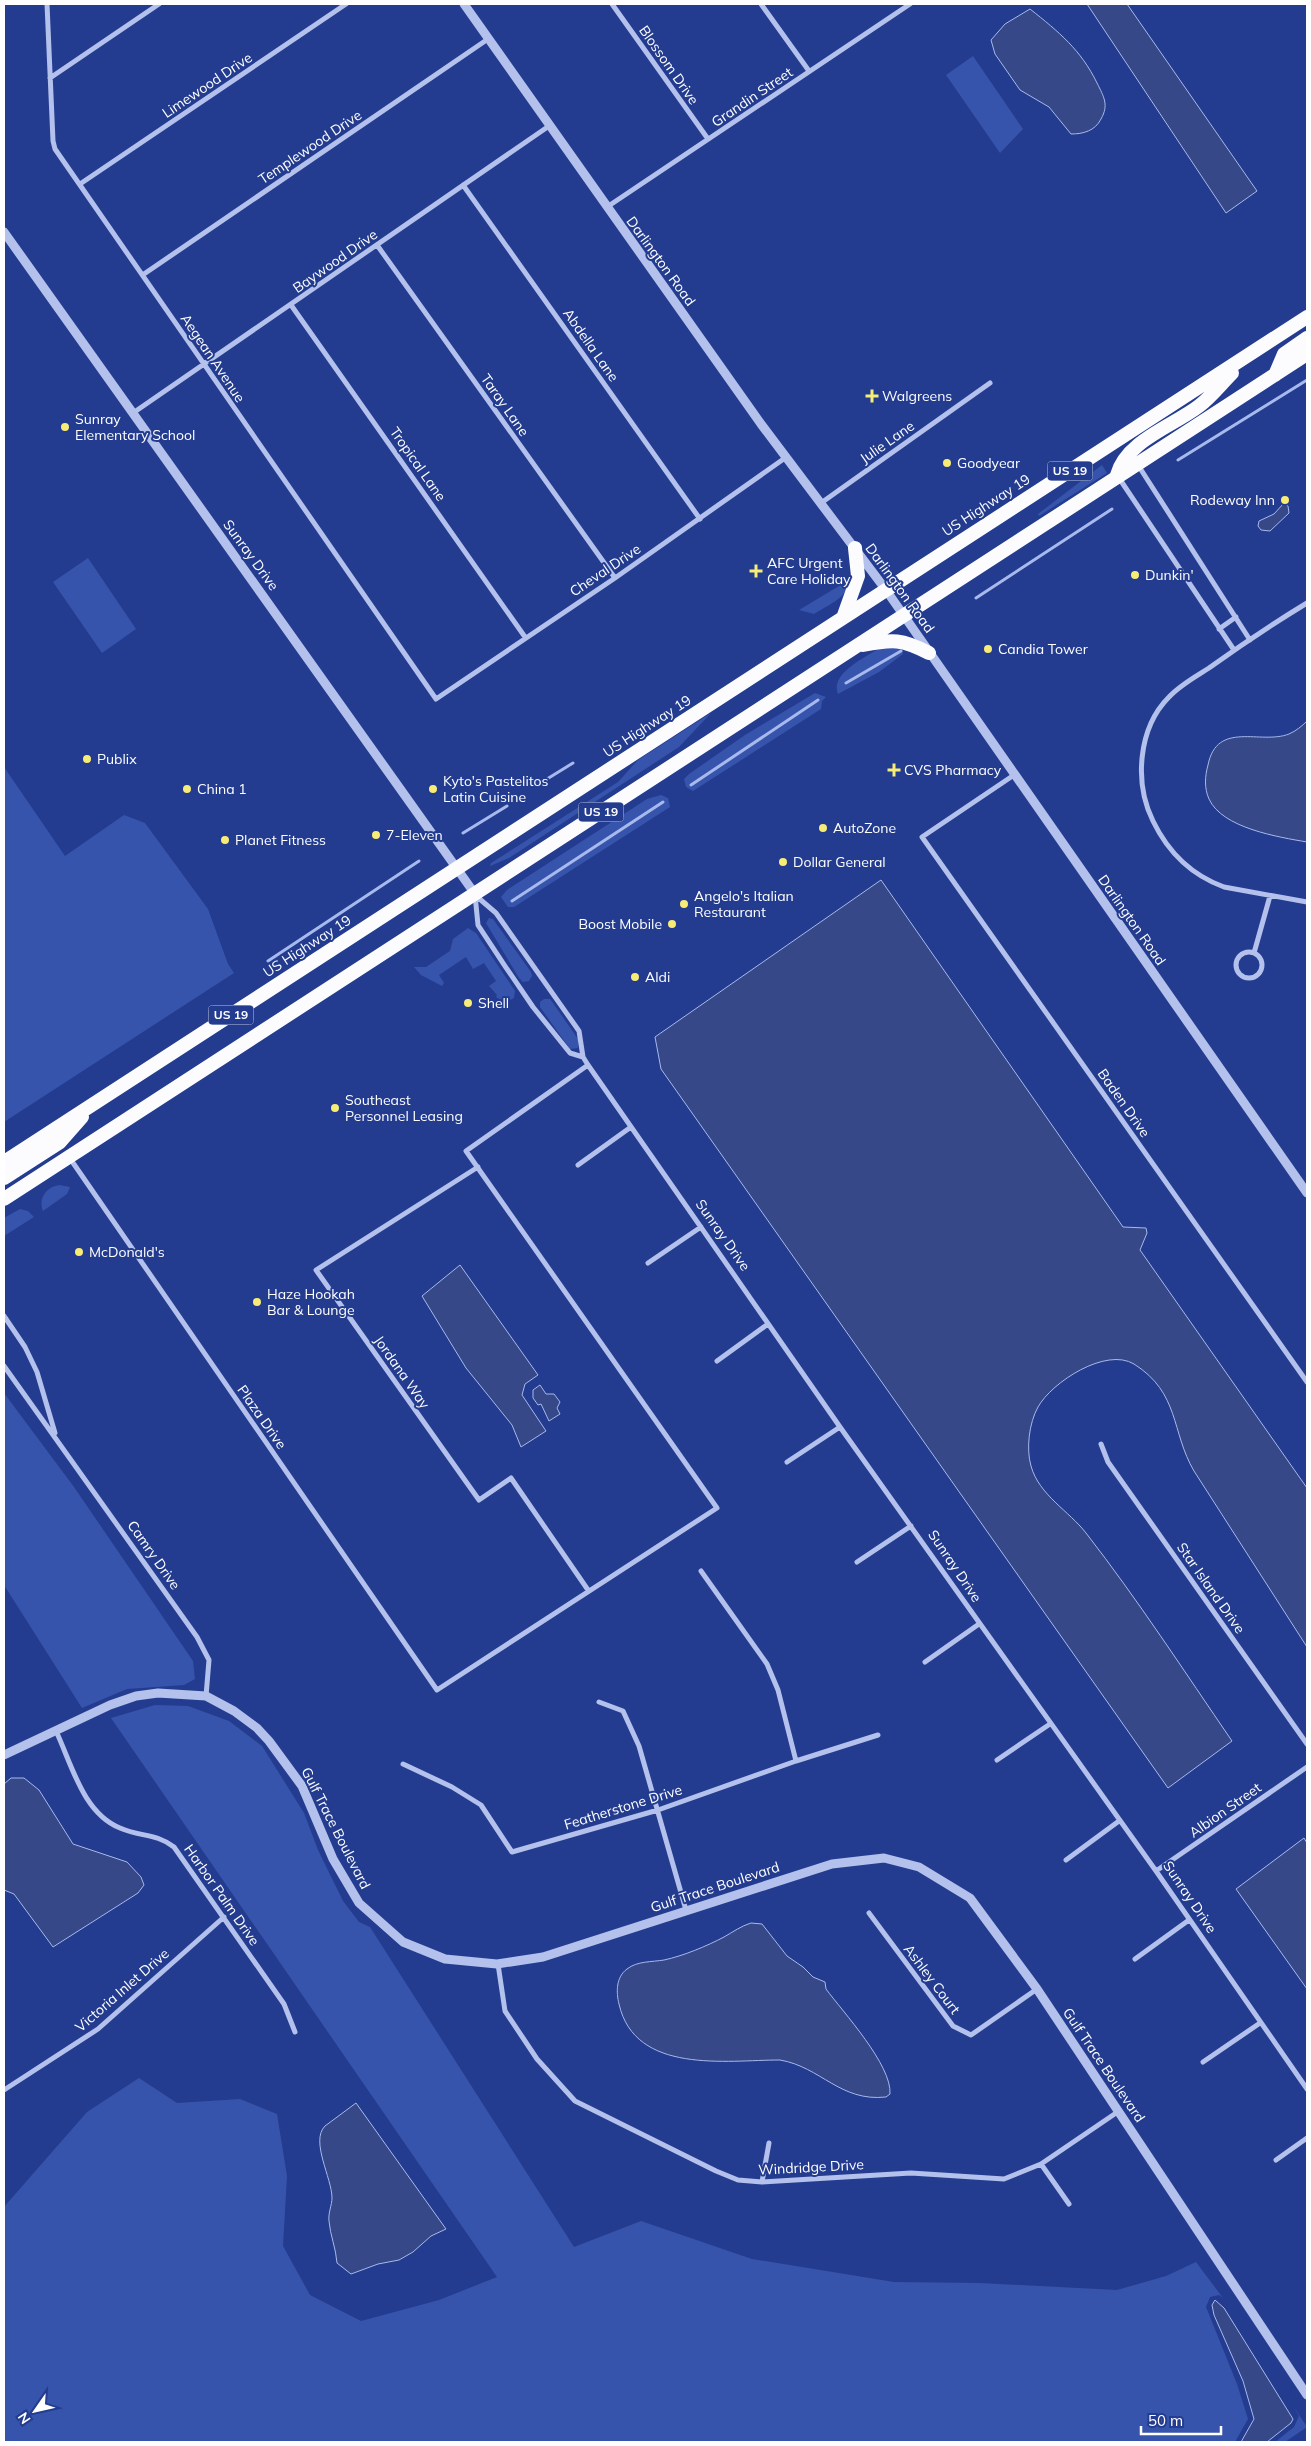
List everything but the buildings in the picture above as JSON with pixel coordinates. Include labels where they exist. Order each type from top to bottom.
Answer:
[{"type":"highway","name":"US Highway 19","points":[[4,1162],[1307,317]]},
{"type":"highway","points":[[1275,375],[1284,354],[1307,338]]},
{"type":"highway","points":[[1117,475],[1120,464],[1139,445],[1199,406],[1254,352]]},
{"type":"highway","name":"US 19","points":[[4,1199],[903,616],[1117,475],[1307,354]]},
{"type":"highway","points":[[843,618],[858,576],[854,548]]},
{"type":"highway","points":[[855,647],[889,640],[911,643],[930,653]]},
{"type":"highway","points":[[4,1178],[60,1142],[95,1103]]},
{"type":"street","name":"Aegean Avenue","points":[[47,4],[52,141],[55,149],[144,274],[203,365],[436,699]]},
{"type":"street","points":[[50,78],[160,4]]},
{"type":"street","name":"Limewood Drive","points":[[80,184],[346,4]]},
{"type":"street","name":"Darlington Road","points":[[464,4],[606,208],[785,458],[886,590],[1307,1193]]},
{"type":"street","name":"Blossom Drive","points":[[612,4],[708,139]]},
{"type":"street","points":[[761,4],[809,71]]},
{"type":"street","name":"Grandin Street","points":[[606,208],[910,4]]},
{"type":"street","name":"Templewood Drive","points":[[144,274],[488,39]]},
{"type":"street","name":"Baywood Drive","points":[[133,413],[549,126]]},
{"type":"street","name":"Abdella Lane","points":[[463,185],[700,518]]},
{"type":"street","name":"Sunray Drive","points":[[4,232],[475,894],[496,913],[579,1031],[584,1057],[588,1064],[700,1227],[978,1624],[1156,1871],[1307,2089]]},
{"type":"street","name":"Taray Lane","points":[[378,245],[615,578]]},
{"type":"street","name":"Tropical Lane","points":[[292,305],[525,637]]},
{"type":"street","name":"Julie Lane","points":[[821,503],[990,382]]},
{"type":"street","name":"Cheval Drive","points":[[436,699],[525,637],[615,578],[785,458]]},
{"type":"street","points":[[1137,464],[1250,640]]},
{"type":"street","points":[[1117,475],[1234,650]]},
{"type":"street","points":[[1307,603],[1234,650],[1177,690],[1160,708],[1151,724],[1144,748],[1141,780],[1142,791],[1154,823],[1169,847],[1182,862],[1214,883],[1270,896],[1307,902]]},
{"type":"street","points":[[1219,628],[1236,617]]},
{"type":"street","name":"Baden Drive","points":[[1014,775],[922,837],[1307,1382]]},
{"type":"street","name":"Sunray Drive","points":[[475,894],[478,925],[505,966],[533,1007],[570,1053],[584,1057]]},
{"type":"street","points":[[1254,953],[1270,896]]},
{"type":"street","points":[[1246,952],[1254,953],[1260,959],[1261,971],[1254,977],[1246,978],[1237,970],[1237,961],[1246,952]]},
{"type":"street","points":[[588,1064],[466,1151],[717,1508],[588,1590]]},
{"type":"street","points":[[578,1165],[632,1126]]},
{"type":"street","name":"Plaza Drive","points":[[69,1156],[437,1690],[588,1590]]},
{"type":"street","name":"Jordana Way","points":[[478,1167],[316,1270],[479,1500],[511,1478],[588,1590]]},
{"type":"street","points":[[648,1263],[700,1227]]},
{"type":"street","name":"Camry Drive","points":[[4,1316],[25,1347],[37,1372],[56,1436]]},
{"type":"street","points":[[717,1362],[768,1324]]},
{"type":"street","name":"Camry Drive","points":[[4,1366],[56,1436],[207,1653],[209,1666],[206,1696]]},
{"type":"street","points":[[787,1462],[840,1427]]},
{"type":"street","name":"Star Island Drive","points":[[1101,1444],[1108,1462],[1307,1744]]},
{"type":"street","points":[[857,1562],[911,1526]]},
{"type":"street","points":[[702,1571],[767,1664],[778,1690],[796,1761]]},
{"type":"street","points":[[926,1662],[978,1624]]},
{"type":"street","name":"Gulf Trace Boulevard","points":[[4,1755],[110,1705],[136,1696],[158,1694],[206,1696],[234,1710],[257,1728],[278,1752],[302,1786],[333,1859],[359,1902],[403,1942],[445,1959],[498,1964],[543,1957],[832,1864],[884,1858],[919,1867],[970,1898],[1037,1988],[1307,2395]]},
{"type":"street","points":[[599,1702],[623,1711],[639,1746],[686,1910]]},
{"type":"street","points":[[997,1760],[1050,1724]]},
{"type":"street","name":"Harbor Palm Drive","points":[[56,1731],[95,1811],[122,1829],[154,1835],[174,1847],[284,2004],[295,2032]]},
{"type":"street","name":"Featherstone Drive","points":[[403,1764],[452,1787],[481,1805],[512,1852],[658,1810],[796,1761],[878,1735]]},
{"type":"street","name":"Albion Street","points":[[1156,1871],[1307,1767]]},
{"type":"street","points":[[1066,1860],[1119,1821]]},
{"type":"street","name":"Ashley Court","points":[[869,1913],[953,2026],[971,2035],[1037,1988]]},
{"type":"street","name":"Victoria Inlet Drive","points":[[4,2090],[98,2029],[224,1917]]},
{"type":"street","points":[[1135,1960],[1189,1920]]},
{"type":"street","name":"Windridge Drive","points":[[498,1964],[505,2011],[537,2059],[575,2101],[716,2172],[738,2180],[762,2182],[911,2173],[1004,2180],[1041,2164],[1119,2111]]},
{"type":"street","points":[[1203,2062],[1260,2022]]},
{"type":"street","points":[[1276,2160],[1307,2138]]},
{"type":"street","points":[[762,2182],[769,2143]]},
{"type":"street","points":[[1041,2164],[1069,2204]]},
{"type":"shaded area","points":[[1087,4],[1127,4],[1257,191],[1226,213]]},
{"type":"shaded area","points":[[1030,9],[1060,34],[1076,51],[1091,71],[1102,93],[1105,109],[1098,123],[1088,131],[1071,134],[1049,107],[1020,90],[995,54],[991,40],[1005,24]]},
{"type":"shaded area","points":[[973,56],[1023,129],[1000,153],[946,75]]},
{"type":"shaded area","points":[[1102,465],[1107,473],[1039,516],[1038,514]]},
{"type":"shaded area","points":[[1284,503],[1288,506],[1289,513],[1270,531],[1261,530],[1258,526],[1259,521],[1274,514]]},
{"type":"shaded area","points":[[88,558],[136,629],[102,653],[53,582]]},
{"type":"shaded area","points":[[849,580],[846,591],[831,604],[814,614],[799,610]]},
{"type":"shaded area","points":[[883,646],[901,647],[903,654],[879,672],[838,694],[837,686],[844,672]]},
{"type":"shaded area","points":[[815,693],[826,697],[822,701],[821,709],[693,791],[686,787],[684,779],[689,774],[745,735]]},
{"type":"shaded area","points":[[711,713],[679,747],[509,858],[490,866],[491,863],[618,782],[638,760]]},
{"type":"shaded area","points":[[1307,721],[1307,842],[1252,830],[1226,817],[1216,809],[1207,795],[1206,778],[1213,751],[1221,743],[1230,738],[1278,737],[1289,734]]},
{"type":"shaded area","points":[[4,767],[65,856],[124,815],[145,823],[208,909],[228,964],[234,973],[4,1122]]},
{"type":"shaded area","points":[[661,795],[668,798],[670,807],[514,907],[508,907],[501,897],[507,890],[647,799]]},
{"type":"shaded area","points":[[881,880],[1123,1227],[1146,1228],[1147,1233],[1140,1250],[1307,1488],[1307,1647],[1194,1471],[1181,1442],[1167,1400],[1160,1387],[1149,1375],[1134,1364],[1122,1360],[1109,1360],[1095,1364],[1067,1378],[1055,1387],[1045,1397],[1035,1413],[1031,1428],[1029,1459],[1041,1486],[1079,1525],[1105,1558],[1232,1741],[1168,1788],[661,1069],[655,1037]]},
{"type":"shaded area","points":[[489,918],[493,919],[531,972],[532,976],[529,981],[523,982],[519,978],[486,923]]},
{"type":"shaded area","points":[[468,928],[476,933],[515,991],[514,998],[505,1001],[496,997],[497,995],[489,986],[496,981],[484,963],[473,969],[466,957],[439,975],[444,983],[442,986],[421,975],[414,967],[426,967],[450,951],[453,939]]},
{"type":"shaded area","points":[[544,999],[550,999],[578,1039],[578,1048],[570,1049],[540,1007],[540,1002]]},
{"type":"shaded area","points":[[59,1185],[70,1187],[67,1194],[43,1211],[42,1198],[44,1194],[50,1188]]},
{"type":"shaded area","points":[[20,1209],[28,1211],[34,1217],[4,1236],[4,1218]]},
{"type":"shaded area","points":[[460,1265],[538,1375],[525,1384],[522,1395],[546,1431],[521,1447],[512,1425],[466,1368],[422,1296]]},
{"type":"shaded area","points":[[540,1385],[546,1394],[554,1394],[560,1402],[557,1408],[560,1414],[549,1421],[541,1404],[538,1405],[533,1398],[533,1390]]},
{"type":"shaded area","points":[[4,1393],[74,1487],[193,1661],[195,1679],[184,1685],[127,1689],[82,1708],[4,1585]]},
{"type":"shaded area","points":[[155,1705],[188,1706],[229,1721],[262,1746],[304,1813],[318,1850],[343,1901],[359,1922],[370,1927],[574,2247],[641,2221],[752,2259],[894,2282],[980,2283],[1117,2290],[1166,2276],[1196,2262],[1223,2298],[1219,2295],[1210,2297],[1206,2307],[1237,2384],[1248,2419],[1235,2442],[4,2442],[4,2207],[87,2112],[139,2078],[177,2103],[240,2099],[277,2114],[287,2176],[283,2246],[310,2295],[361,2321],[439,2300],[497,2277],[111,1718]]},
{"type":"shaded area","points":[[11,1778],[24,1778],[39,1790],[73,1844],[127,1862],[141,1877],[144,1885],[138,1893],[53,1947],[14,1894],[4,1890],[4,1784]]},
{"type":"shaded area","points":[[1304,1838],[1307,1843],[1307,1989],[1236,1889]]},
{"type":"shaded area","points":[[751,1923],[762,1924],[787,1956],[813,1977],[825,1982],[826,1989],[875,2054],[889,2082],[890,2094],[886,2097],[870,2097],[856,2094],[807,2069],[780,2060],[710,2061],[686,2059],[663,2053],[643,2043],[628,2027],[617,1995],[619,1980],[623,1972],[631,1966],[640,1963],[664,1960],[687,1953],[710,1944]]},
{"type":"shaded area","points":[[356,2103],[446,2229],[431,2236],[413,2252],[399,2260],[378,2264],[351,2274],[337,2263],[329,2221],[332,2201],[331,2190],[320,2141],[321,2133],[325,2126]]},
{"type":"shaded area","points":[[1215,2300],[1224,2308],[1293,2419],[1291,2423],[1267,2442],[1241,2442],[1254,2419],[1243,2381],[1214,2315],[1212,2305]]},
{"type":"shaded area","points":[[1294,2407],[1307,2427],[1285,2442],[1275,2442],[1294,2427],[1299,2416]]},
{"type":"waterway","points":[[1178,460],[1307,380]]},
{"type":"waterway","points":[[976,598],[1112,509]]},
{"type":"waterway","points":[[846,683],[901,651]]},
{"type":"waterway","points":[[691,785],[818,700]]},
{"type":"waterway","points":[[547,779],[573,763]]},
{"type":"waterway","points":[[512,901],[663,802]]},
{"type":"waterway","points":[[463,833],[507,806]]},
{"type":"waterway","points":[[268,961],[419,861]]},
{"type":"place","name":"Walgreens","points":[[872,396]]},
{"type":"place","name":"Sunray Elementary School","points":[[65,427]]},
{"type":"place","name":"Goodyear","points":[[947,463]]},
{"type":"place","name":"Rodeway Inn","points":[[1285,500]]},
{"type":"place","name":"AFC Urgent Care Holiday","points":[[756,571]]},
{"type":"place","name":"Dunkin'","points":[[1135,575]]},
{"type":"place","name":"Candia Tower","points":[[988,649]]},
{"type":"place","name":"Publix","points":[[87,759]]},
{"type":"place","name":"CVS Pharmacy","points":[[894,770]]},
{"type":"place","name":"China 1","points":[[187,789]]},
{"type":"place","name":"Kyto's Pastelitos Latin Cuisine","points":[[433,789]]},
{"type":"place","name":"AutoZone","points":[[823,828]]},
{"type":"place","name":"7-Eleven","points":[[376,835]]},
{"type":"place","name":"Planet Fitness","points":[[225,840]]},
{"type":"place","name":"Dollar General","points":[[783,862]]},
{"type":"place","name":"Angelo's Italian Restaurant","points":[[684,904]]},
{"type":"place","name":"Boost Mobile","points":[[672,924]]},
{"type":"place","name":"Aldi","points":[[635,977]]},
{"type":"place","name":"Shell","points":[[468,1003]]},
{"type":"place","name":"Southeast Personnel Leasing","points":[[335,1108]]},
{"type":"place","name":"McDonald's","points":[[79,1252]]},
{"type":"place","name":"Haze Hookah Bar & Lounge","points":[[257,1302]]}]
